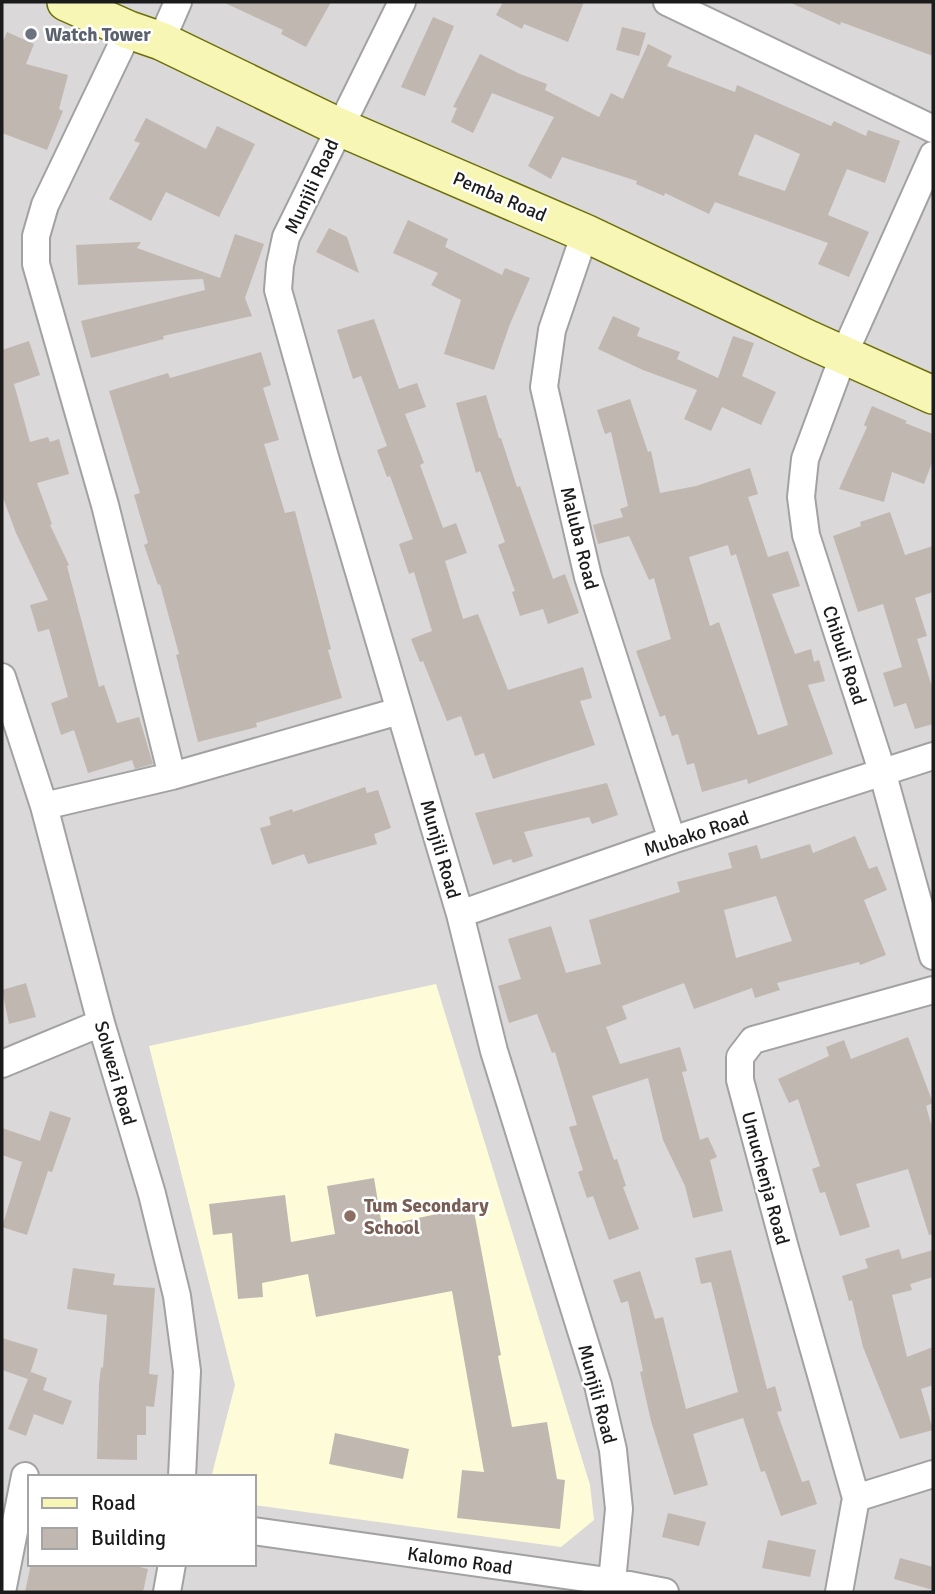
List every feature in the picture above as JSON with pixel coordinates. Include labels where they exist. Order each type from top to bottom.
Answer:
[{"type":"street","name":"Pemba Road","points":[[65,2],[145,36],[339,127],[585,233],[933,395]]},
{"type":"street","points":[[172,776],[105,505],[36,264],[36,236],[45,205],[145,36],[178,2]]},
{"type":"street","name":"Munjili Road","points":[[402,2],[286,237],[278,290],[460,914],[494,1051],[598,1385],[613,1450],[620,1509],[612,1587]]},
{"type":"street","points":[[667,2],[933,129]]},
{"type":"street","name":"Chibuli Road","points":[[933,155],[844,354],[805,459],[801,498],[806,535],[882,771],[933,956]]},
{"type":"street","name":"Maluba Road","points":[[585,233],[552,330],[544,387],[588,577],[671,840]]},
{"type":"street","name":"Solwezi Road","points":[[2,677],[44,806],[101,1023],[152,1194],[177,1296],[187,1371],[183,1475]]},
{"type":"street","points":[[44,806],[172,776],[399,711]]},
{"type":"street","name":"Mubako Road","points":[[460,914],[671,840],[933,756]]},
{"type":"street","name":"Umuchenja Road","points":[[856,1498],[740,1080],[740,1057],[754,1040],[933,990]]},
{"type":"street","points":[[2,1064],[101,1023]]},
{"type":"street","points":[[2,1592],[19,1474]]},
{"type":"street","points":[[839,1592],[856,1498],[933,1474]]},
{"type":"street","name":"Kalomo Road","points":[[256,1531],[612,1587],[665,1592]]},
{"type":"street","points":[[167,1592],[172,1566]]},
{"type":"shaded area","points":[[2,2],[933,2],[933,1592],[2,1592]]},
{"type":"shaded area","name":"Tum Secondary School","points":[[436,984],[590,1485],[594,1520],[561,1547],[256,1505],[256,1475],[212,1475],[235,1385],[149,1046]]},
{"type":"building","points":[[223,2],[331,2],[306,47],[281,34],[283,30]]},
{"type":"building","points":[[503,2],[584,2],[568,42],[524,24],[522,29],[496,15]]},
{"type":"building","points":[[789,2],[933,2],[933,56],[841,22],[840,25]]},
{"type":"building","points":[[433,17],[454,26],[425,96],[401,87]]},
{"type":"building","points":[[622,27],[646,33],[639,56],[616,50]]},
{"type":"building","points":[[7,32],[34,44],[26,64],[68,75],[59,109],[63,111],[47,150],[2,133],[2,44]]},
{"type":"building","points":[[648,44],[672,56],[667,66],[735,92],[737,85],[831,126],[834,121],[866,136],[868,130],[900,141],[885,183],[847,169],[828,215],[869,232],[849,277],[818,264],[828,243],[715,202],[709,214],[665,193],[664,196],[636,184],[637,181],[562,157],[551,179],[528,166],[554,117],[492,93],[473,133],[451,122],[457,108],[453,107],[480,54],[547,84],[545,90],[599,117],[611,93],[623,99]],"holes":[[[755,134],[800,154],[785,191],[738,175]]]},
{"type":"building","points":[[146,118],[206,149],[217,126],[255,144],[219,217],[166,192],[151,221],[109,199],[140,143],[134,141]]},
{"type":"building","points":[[408,220],[448,239],[445,247],[502,275],[505,268],[530,278],[494,370],[444,354],[461,300],[431,285],[438,273],[393,253]]},
{"type":"building","points":[[329,228],[347,237],[359,273],[316,252]]},
{"type":"building","points":[[235,234],[264,244],[245,298],[252,316],[163,336],[164,339],[91,358],[81,321],[205,290],[203,279],[78,285],[76,245],[141,242],[137,248],[220,278]]},
{"type":"building","points":[[613,316],[640,328],[637,336],[680,352],[677,359],[718,378],[733,336],[754,343],[742,376],[776,392],[761,425],[722,407],[711,431],[684,419],[697,390],[643,370],[598,349]]},
{"type":"building","points":[[374,319],[399,389],[417,383],[426,407],[405,414],[424,463],[420,465],[443,528],[456,523],[467,553],[445,561],[463,619],[478,614],[508,690],[583,667],[592,698],[580,701],[595,745],[493,779],[484,753],[475,756],[461,716],[447,721],[423,661],[420,662],[411,639],[432,631],[414,572],[409,574],[399,544],[413,539],[390,476],[387,477],[377,450],[387,446],[361,376],[353,379],[337,330]]},
{"type":"building","points":[[29,341],[40,375],[14,384],[30,442],[48,437],[50,442],[59,439],[69,474],[37,483],[52,524],[50,525],[69,565],[67,566],[99,687],[104,685],[117,723],[139,717],[153,764],[135,769],[132,760],[88,773],[74,730],[61,735],[51,703],[68,697],[49,629],[38,632],[30,605],[48,600],[16,533],[2,495],[2,350]]},
{"type":"building","points":[[261,352],[271,385],[263,388],[279,440],[264,444],[285,513],[295,511],[342,698],[256,723],[257,727],[198,742],[176,655],[179,654],[160,584],[158,585],[144,545],[148,543],[134,495],[140,493],[109,391],[168,373],[170,378]]},
{"type":"building","points":[[486,395],[499,438],[517,487],[520,486],[553,579],[565,574],[579,613],[548,624],[543,609],[520,616],[512,592],[515,591],[498,545],[505,542],[480,471],[476,473],[456,403]]},
{"type":"building","points":[[630,399],[648,452],[651,451],[660,493],[696,486],[750,468],[758,494],[748,497],[768,557],[788,551],[800,586],[772,594],[795,654],[811,649],[814,662],[819,660],[825,681],[808,685],[833,754],[748,784],[747,779],[702,792],[694,763],[687,765],[678,734],[672,736],[665,715],[660,717],[636,651],[671,639],[654,578],[649,580],[629,536],[598,544],[593,525],[623,517],[620,509],[628,506],[611,432],[605,434],[597,410]],"holes":[[[728,545],[731,556],[736,554],[788,725],[758,735],[719,622],[710,626],[689,557]]]},
{"type":"building","points":[[872,406],[933,434],[933,460],[924,484],[892,472],[884,502],[839,489],[867,427],[864,425]]},
{"type":"building","points":[[890,512],[905,555],[933,546],[933,592],[915,598],[927,636],[917,639],[933,690],[933,724],[915,729],[906,703],[894,707],[883,673],[902,667],[883,604],[858,612],[833,536],[861,526],[860,522]]},
{"type":"building","points":[[607,783],[618,815],[592,824],[589,817],[524,832],[533,856],[513,863],[511,859],[493,865],[475,813]]},
{"type":"building","points":[[365,787],[367,793],[378,790],[391,828],[374,834],[377,844],[308,864],[304,854],[272,865],[260,828],[271,825],[269,817],[292,809],[293,812]]},
{"type":"building","points":[[855,836],[869,869],[877,866],[887,890],[864,900],[886,955],[860,965],[859,962],[777,983],[780,990],[755,998],[752,988],[694,1009],[684,983],[622,1006],[627,1019],[606,1027],[620,1064],[680,1047],[687,1071],[682,1072],[700,1140],[708,1137],[717,1157],[710,1160],[723,1211],[693,1218],[685,1186],[663,1140],[648,1078],[592,1096],[614,1160],[617,1159],[626,1186],[623,1187],[639,1229],[609,1240],[593,1196],[587,1198],[578,1172],[583,1170],[569,1127],[577,1125],[555,1052],[552,1053],[537,1014],[509,1023],[498,986],[521,979],[508,939],[551,926],[566,973],[601,964],[589,920],[680,892],[677,882],[732,868],[728,853],[757,845],[761,859],[810,844],[813,853]],"holes":[[[776,896],[792,941],[736,958],[724,910]]]},
{"type":"building","points":[[26,983],[36,1017],[9,1024],[2,990]]},
{"type":"building","points":[[908,1037],[933,1103],[926,1106],[933,1131],[933,1234],[929,1235],[908,1169],[856,1184],[870,1227],[840,1236],[825,1192],[820,1193],[812,1169],[820,1166],[798,1099],[789,1103],[778,1079],[829,1056],[826,1047],[844,1040],[851,1059]]},
{"type":"building","points":[[50,1111],[71,1118],[52,1172],[48,1171],[27,1235],[2,1227],[22,1162],[2,1155],[2,1128],[40,1141]]},
{"type":"building","points":[[374,1178],[382,1226],[473,1206],[512,1427],[547,1422],[557,1479],[565,1480],[560,1529],[457,1518],[462,1470],[484,1472],[452,1291],[316,1317],[308,1274],[262,1283],[263,1297],[238,1299],[232,1233],[213,1235],[209,1204],[285,1195],[291,1242],[335,1234],[327,1186]]},
{"type":"building","points":[[899,1249],[902,1259],[933,1250],[933,1277],[910,1284],[912,1290],[892,1295],[907,1357],[933,1347],[933,1385],[921,1389],[933,1430],[900,1439],[863,1347],[852,1300],[849,1301],[842,1276],[868,1268],[865,1259]]},
{"type":"building","points":[[731,1250],[767,1389],[775,1386],[782,1411],[777,1412],[802,1482],[809,1480],[817,1504],[781,1516],[765,1471],[761,1472],[743,1418],[693,1434],[708,1485],[674,1495],[651,1421],[628,1301],[621,1303],[613,1280],[640,1271],[655,1319],[663,1317],[686,1409],[738,1392],[711,1282],[701,1284],[695,1258]]},
{"type":"building","points":[[73,1268],[115,1274],[113,1285],[155,1288],[149,1374],[158,1375],[154,1407],[146,1406],[146,1435],[137,1435],[137,1460],[97,1459],[99,1384],[101,1367],[103,1368],[107,1315],[67,1309]]},
{"type":"building","points":[[2,1338],[38,1349],[29,1377],[31,1372],[47,1378],[43,1390],[72,1401],[63,1425],[34,1414],[26,1436],[8,1429],[28,1379],[2,1370]]},
{"type":"building","points":[[335,1433],[409,1449],[403,1479],[329,1464]]},
{"type":"building","points":[[668,1513],[706,1522],[699,1546],[662,1537]]},
{"type":"building","points":[[768,1540],[816,1550],[810,1577],[762,1568]]},
{"type":"building","points":[[900,1558],[933,1567],[933,1590],[894,1579]]},
{"type":"building","points":[[31,1566],[135,1566],[148,1569],[143,1592],[25,1592]]},
{"type":"place","name":"Watch Tower","points":[[31,34]]},
{"type":"place","name":"Tum Secondary School","points":[[350,1216]]}]
